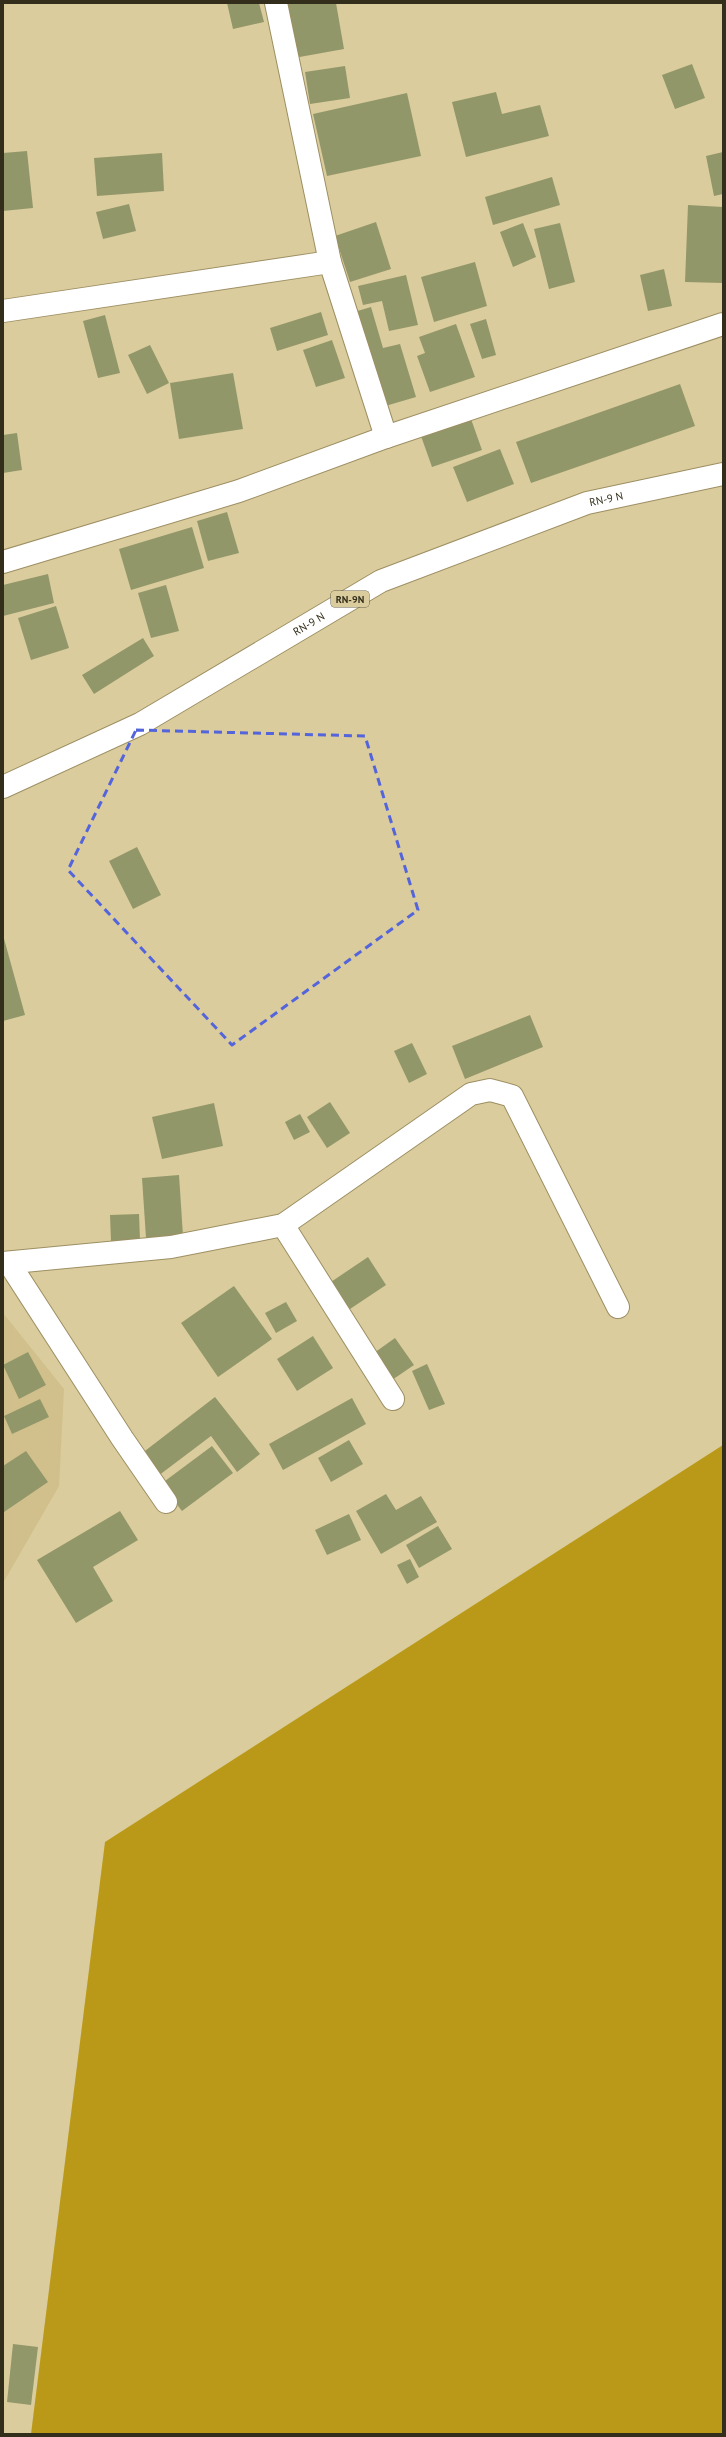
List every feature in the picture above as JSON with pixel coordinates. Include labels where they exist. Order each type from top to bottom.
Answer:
[{"type":"street","points":[[276,3],[330,262],[386,437]]},
{"type":"street","points":[[3,311],[330,262]]},
{"type":"street","points":[[3,562],[239,491],[386,437],[723,324]]},
{"type":"street","name":"RN-9 N","points":[[3,787],[140,724],[381,581],[587,503],[723,474]]},
{"type":"street","points":[[166,1502],[6,1263],[171,1247],[282,1225],[471,1094],[490,1090],[512,1096],[618,1307]]},
{"type":"street","points":[[282,1225],[393,1399]]},
{"type":"highlighted area","points":[[136,730],[365,736],[418,910],[232,1045],[68,870]]},
{"type":"shaded area","points":[[3,1313],[64,1389],[59,1486],[3,1583]]},
{"type":"shaded area","points":[[723,1445],[723,2434],[31,2434],[105,1842]]},
{"type":"building","points":[[227,3],[259,3],[264,22],[233,29]]},
{"type":"building","points":[[285,3],[336,3],[344,49],[294,58]]},
{"type":"building","points":[[692,64],[705,98],[675,109],[662,75]]},
{"type":"building","points":[[345,66],[350,98],[310,104],[305,72]]},
{"type":"building","points":[[496,92],[502,114],[540,105],[549,136],[466,157],[452,102]]},
{"type":"building","points":[[407,93],[421,156],[327,176],[313,114]]},
{"type":"building","points":[[27,151],[33,208],[3,211],[3,153]]},
{"type":"building","points":[[723,152],[723,194],[714,196],[706,156]]},
{"type":"building","points":[[162,153],[164,191],[97,196],[94,158]]},
{"type":"building","points":[[552,177],[560,205],[493,225],[485,197]]},
{"type":"building","points":[[129,204],[136,231],[103,239],[96,212]]},
{"type":"building","points":[[688,205],[723,207],[723,283],[685,282]]},
{"type":"building","points":[[376,222],[391,269],[350,282],[335,236]]},
{"type":"building","points":[[523,223],[536,257],[513,267],[500,232]]},
{"type":"building","points":[[560,223],[575,282],[549,289],[534,229]]},
{"type":"building","points":[[475,262],[487,306],[434,322],[421,277]]},
{"type":"building","points":[[664,269],[672,306],[648,311],[640,275]]},
{"type":"building","points":[[406,275],[418,325],[389,331],[382,301],[363,305],[358,286]]},
{"type":"building","points":[[371,307],[383,348],[400,344],[416,397],[382,407],[354,312]]},
{"type":"building","points":[[321,312],[328,335],[277,351],[270,328]]},
{"type":"building","points":[[105,315],[120,373],[98,378],[83,321]]},
{"type":"building","points":[[486,319],[496,355],[482,359],[470,324]]},
{"type":"building","points":[[456,324],[475,377],[430,392],[417,356],[425,353],[419,337]]},
{"type":"building","points":[[332,340],[345,378],[316,387],[303,350]]},
{"type":"building","points":[[150,345],[169,383],[147,394],[128,355]]},
{"type":"building","points":[[233,373],[243,429],[179,439],[170,383]]},
{"type":"building","points":[[680,384],[695,426],[531,483],[516,442]]},
{"type":"building","points":[[471,419],[482,450],[432,467],[421,436]]},
{"type":"building","points":[[17,433],[22,470],[3,473],[3,435]]},
{"type":"building","points":[[500,449],[514,484],[467,502],[453,467]]},
{"type":"building","points":[[227,512],[239,553],[208,561],[197,521]]},
{"type":"building","points":[[192,527],[204,568],[131,590],[119,549]]},
{"type":"building","points":[[48,574],[54,603],[3,616],[3,585]]},
{"type":"building","points":[[166,585],[179,631],[151,638],[138,593]]},
{"type":"building","points":[[56,606],[69,648],[31,660],[18,618]]},
{"type":"building","points":[[143,638],[154,656],[94,694],[82,675]]},
{"type":"building","points":[[137,847],[161,895],[133,909],[109,861]]},
{"type":"building","points":[[3,935],[25,1015],[3,1021]]},
{"type":"building","points":[[530,1015],[543,1047],[465,1079],[452,1046]]},
{"type":"building","points":[[412,1043],[427,1074],[409,1083],[394,1051]]},
{"type":"building","points":[[330,1102],[350,1133],[327,1148],[307,1117]]},
{"type":"building","points":[[214,1103],[223,1146],[162,1159],[152,1117]]},
{"type":"building","points":[[300,1114],[310,1132],[294,1140],[285,1122]]},
{"type":"building","points":[[179,1175],[183,1236],[146,1238],[142,1178]]},
{"type":"building","points":[[139,1214],[140,1240],[111,1241],[110,1215]]},
{"type":"building","points":[[368,1257],[386,1285],[344,1313],[325,1286]]},
{"type":"building","points":[[234,1286],[272,1339],[218,1377],[181,1323]]},
{"type":"building","points":[[286,1302],[297,1321],[276,1333],[265,1313]]},
{"type":"building","points":[[313,1336],[333,1368],[297,1391],[277,1359]]},
{"type":"building","points":[[395,1338],[414,1365],[392,1380],[374,1353]]},
{"type":"building","points":[[28,1352],[46,1385],[19,1399],[3,1365]]},
{"type":"building","points":[[427,1364],[445,1404],[429,1410],[412,1371]]},
{"type":"building","points":[[215,1397],[260,1454],[237,1472],[211,1436],[158,1476],[141,1454]]},
{"type":"building","points":[[352,1398],[366,1424],[283,1470],[269,1444]]},
{"type":"building","points":[[40,1399],[49,1417],[12,1434],[4,1416]]},
{"type":"building","points":[[349,1440],[363,1464],[331,1482],[318,1458]]},
{"type":"building","points":[[212,1446],[233,1473],[182,1511],[161,1484]]},
{"type":"building","points":[[26,1451],[48,1482],[4,1512],[3,1466]]},
{"type":"building","points":[[386,1494],[396,1510],[421,1496],[437,1522],[381,1554],[356,1511]]},
{"type":"building","points":[[120,1511],[138,1540],[93,1567],[113,1601],[76,1623],[37,1560]]},
{"type":"building","points":[[349,1514],[361,1540],[327,1555],[315,1530]]},
{"type":"building","points":[[438,1526],[452,1549],[419,1568],[406,1545]]},
{"type":"building","points":[[410,1559],[419,1577],[407,1584],[397,1565]]},
{"type":"building","points":[[13,2344],[38,2347],[31,2405],[7,2402]]}]
